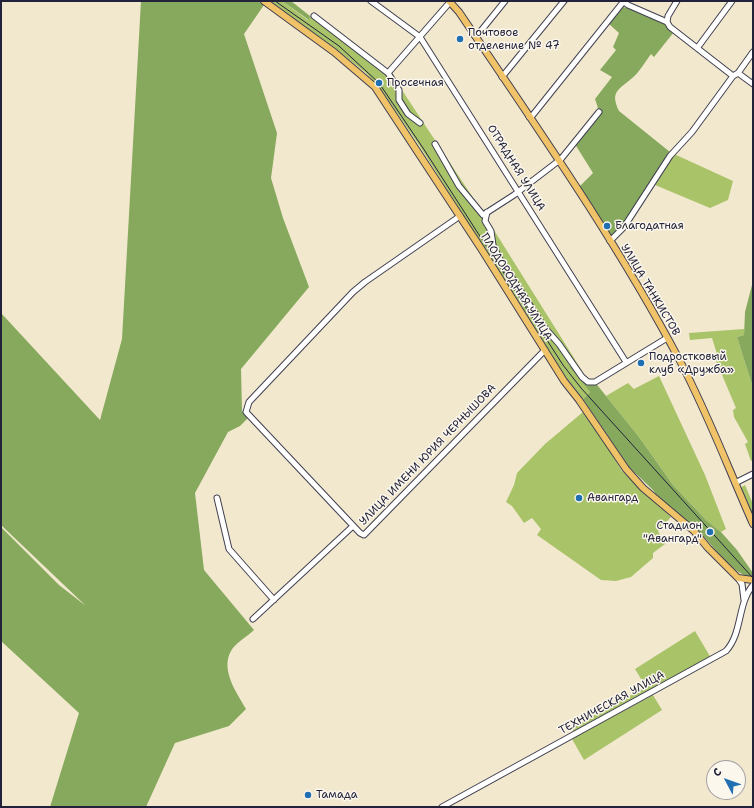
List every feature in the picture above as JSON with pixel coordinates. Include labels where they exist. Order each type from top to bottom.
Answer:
[{"type":"main road","name":"ПЛОДОРОДНАЯ УЛИЦА","points":[[264,1],[334,52],[375,87],[460,216],[564,381],[579,400],[626,470],[658,501],[694,531],[708,548],[738,578]]},
{"type":"main road","name":"УЛИЦА ТАНКИСТОВ","points":[[450,2],[559,161],[610,241],[668,338],[694,388],[753,524]]},
{"type":"main road","points":[[738,578],[753,580]]},
{"type":"street","name":"ОТРАДНАЯ УЛИЦА","points":[[371,1],[420,37],[626,362]]},
{"type":"street","points":[[474,35],[480,32],[505,1]]},
{"type":"street","points":[[502,77],[564,1]]},
{"type":"street","points":[[529,117],[532,116],[624,1],[628,5],[667,22],[670,27],[735,75],[753,84]]},
{"type":"street","points":[[667,22],[670,11],[677,1]]},
{"type":"street","points":[[698,47],[732,1]]},
{"type":"street","points":[[388,74],[450,2]]},
{"type":"street","points":[[314,16],[388,74],[398,90],[399,100],[408,114],[420,123]]},
{"type":"street","points":[[610,241],[624,227],[670,156],[692,132],[753,52]]},
{"type":"street","points":[[485,214],[518,192],[559,161],[599,112]]},
{"type":"street","points":[[435,144],[459,186],[485,214],[485,221],[491,231],[493,245],[499,258],[544,327],[559,344],[582,377],[588,382],[595,382],[668,338]]},
{"type":"street","points":[[353,526],[248,414],[246,409],[249,402],[353,292],[365,282],[460,216]]},
{"type":"street","name":"УЛИЦА ИМЕНИ ЮРИЯ ЧЕРНЫШОВА","points":[[253,619],[353,526],[362,535],[367,533],[545,350]]},
{"type":"street","points":[[735,482],[753,474]]},
{"type":"street","points":[[217,498],[229,549],[274,600]]},
{"type":"street","points":[[738,578],[742,584],[744,605]]},
{"type":"street","name":"ТЕХНИЧЕСКАЯ УЛИЦА","points":[[442,807],[726,652],[735,640],[744,605],[753,585]]},
{"type":"green space","points":[[141,1],[258,1],[264,5],[244,34],[277,133],[271,178],[283,218],[309,287],[241,369],[242,411],[248,418],[240,426],[228,432],[195,493],[204,570],[254,630],[235,645],[228,658],[227,666],[234,689],[246,709],[229,726],[175,743],[146,807],[50,807],[79,713],[1,641],[1,527],[59,585],[86,606],[1,525],[1,313],[100,420],[122,339]]},
{"type":"green space","points":[[270,1],[282,1],[308,20],[310,16],[386,75],[392,75],[487,219],[584,374],[569,365],[590,392],[583,399],[564,375],[419,145],[380,88],[366,73],[336,49]]},
{"type":"green space","points":[[282,1],[291,1],[310,16],[309,20]]},
{"type":"green space","points":[[622,7],[628,8],[665,24],[674,32],[654,57],[651,54],[637,74],[619,89],[615,95],[616,105],[619,111],[670,152],[634,211],[614,236],[611,237],[579,187],[593,173],[573,141],[598,108],[595,99],[612,77],[600,70],[616,50],[613,47],[619,33],[609,24]]},
{"type":"green space","points":[[674,154],[733,181],[728,200],[710,208],[655,185]]},
{"type":"green space","points":[[753,281],[753,388],[737,337],[744,335],[745,312]]},
{"type":"green space","points":[[744,329],[744,335],[737,337],[753,388],[753,460],[751,461],[745,444],[748,442],[734,417],[733,410],[736,408],[714,356],[717,354],[712,338],[690,340],[689,333]]},
{"type":"green space","points":[[568,365],[584,374],[588,379],[594,381],[639,437],[673,485],[706,520],[721,532],[737,550],[753,573],[753,578],[747,577],[727,563],[705,538],[660,500],[653,490],[629,467],[583,399],[590,392]]},
{"type":"green space","points":[[659,376],[705,475],[726,529],[721,532],[706,520],[673,485],[639,437],[606,396],[628,383],[634,389]]},
{"type":"green space","name":"Авангард","points":[[583,412],[596,429],[622,471],[671,517],[658,531],[665,544],[653,553],[653,558],[631,577],[616,581],[601,580],[537,535],[541,529],[532,518],[524,523],[512,506],[506,502],[514,485],[517,473],[545,444]]},
{"type":"green space","points":[[745,485],[753,504],[753,519],[740,488]]},
{"type":"green space","points":[[695,631],[711,658],[576,732],[573,731],[571,728],[646,687],[635,669]]},
{"type":"green space","points":[[653,695],[662,710],[584,760],[572,739]]},
{"type":"tram line","points":[[275,1],[339,46],[379,83],[423,148],[563,365],[581,388],[753,578]]},
{"type":"place","name":"Почтовое отделение № 47","points":[[460,39]]},
{"type":"place","name":"Просечная","points":[[379,83]]},
{"type":"place","name":"Благодатная","points":[[607,226]]},
{"type":"place","name":"Подростковый клуб «Дружба»","points":[[641,363]]},
{"type":"place","name":"Авангард","points":[[579,498]]},
{"type":"place","name":"Стадион \"Авангард\"","points":[[710,532]]},
{"type":"place","name":"Тамада","points":[[308,795]]}]
